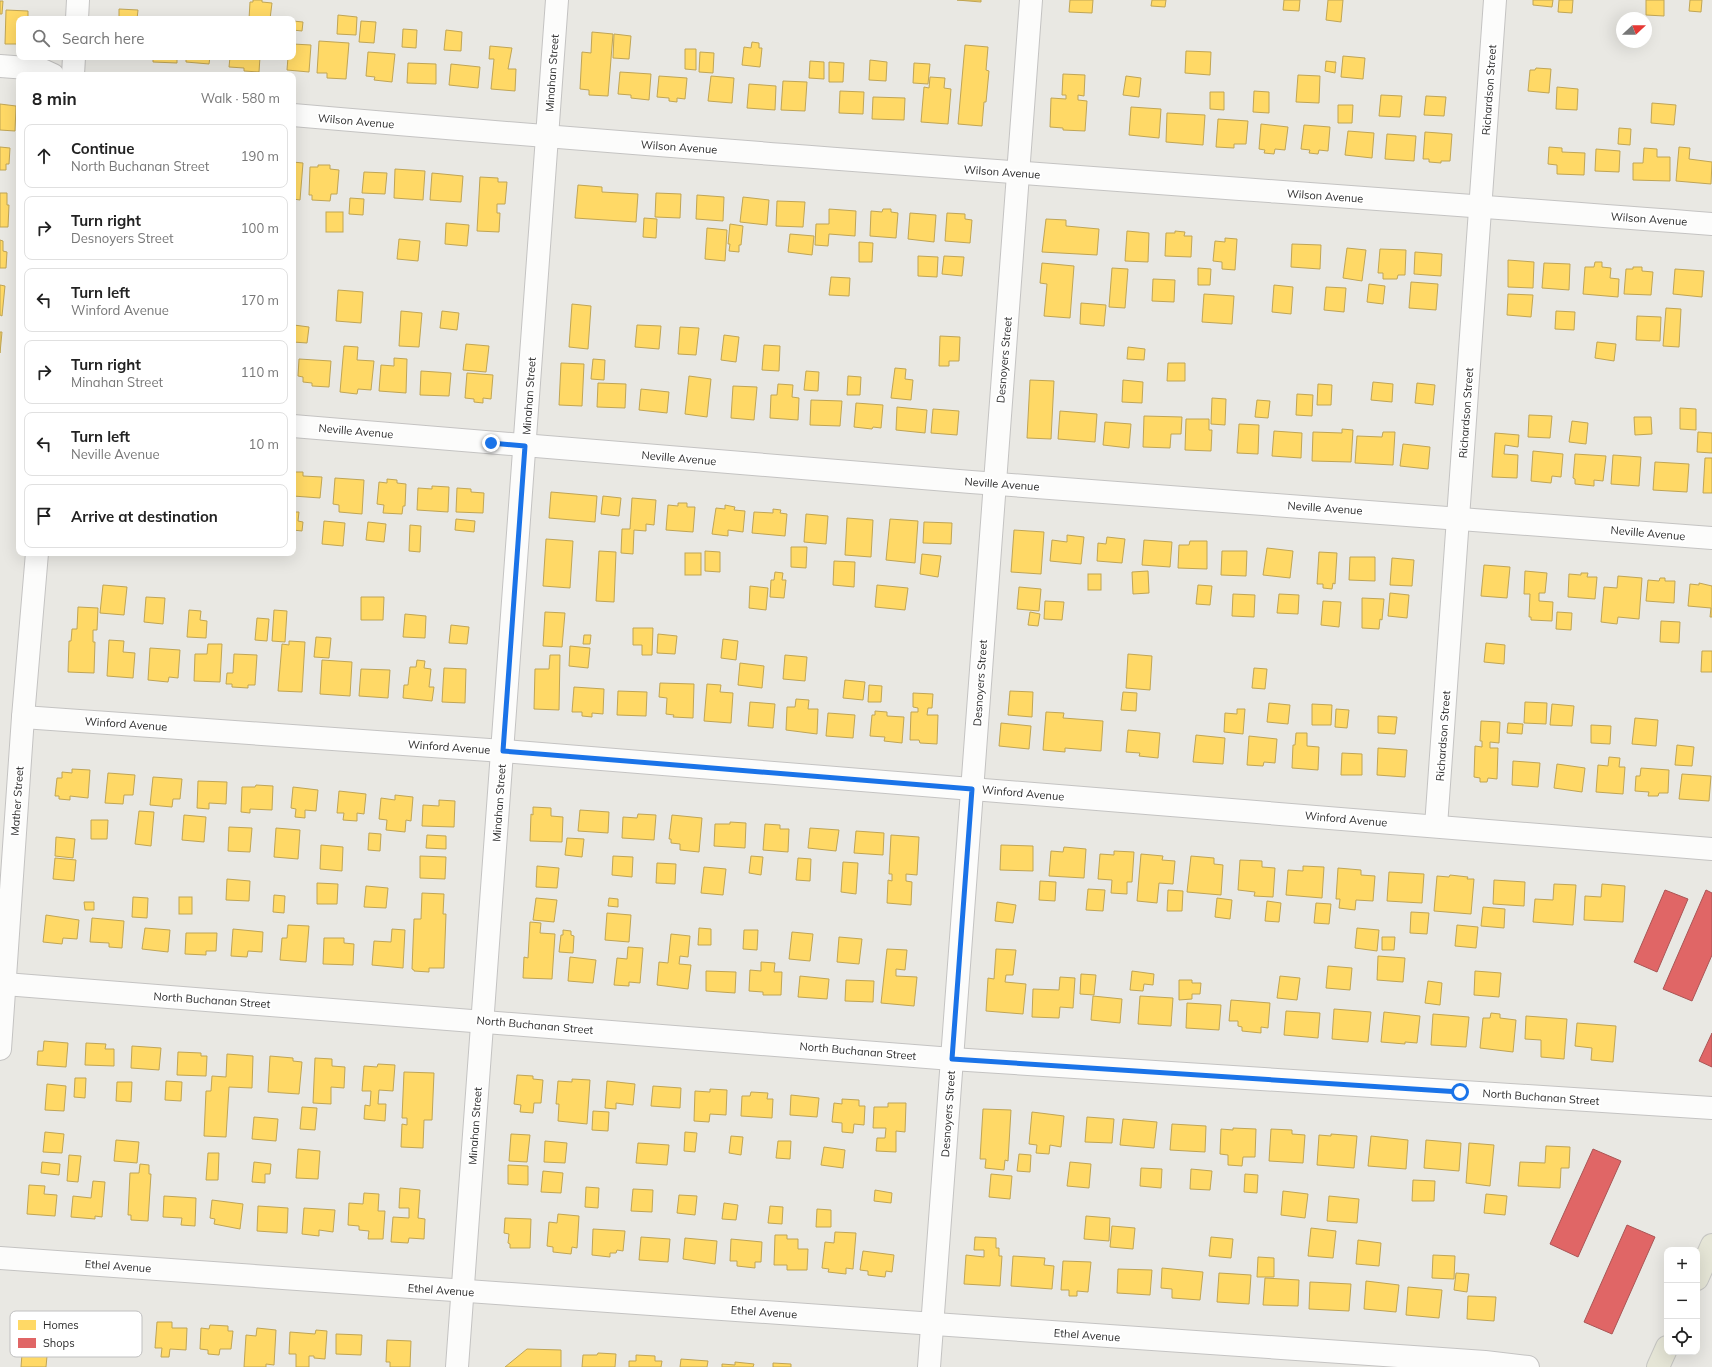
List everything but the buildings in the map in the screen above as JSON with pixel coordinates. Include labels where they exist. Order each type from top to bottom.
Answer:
[{"type":"main road","points":[[1700,1272],[1712,1245]]},
{"type":"main road","points":[[1658,1367],[1664,1354]]},
{"type":"street","points":[[77,16],[78,0]]},
{"type":"street","name":"Minahan Street","points":[[457,1367],[557,0]]},
{"type":"street","name":"Desnoyers Street","points":[[929,1367],[994,483],[1020,174],[1031,0]]},
{"type":"street","name":"Richardson Street","points":[[1436,826],[1495,0]]},
{"type":"street","points":[[73,72],[74,60]]},
{"type":"street","points":[[0,66],[40,69],[46,72]]},
{"type":"street","name":"Wilson Avenue","points":[[296,115],[548,137],[1020,174],[1712,224]]},
{"type":"street","name":"Neville Avenue","points":[[296,426],[525,446],[1712,538]]},
{"type":"street","name":"Mather Street","points":[[0,1049],[23,718],[37,556]]},
{"type":"street","name":"Winford Avenue","points":[[23,718],[503,751],[1712,849]]},
{"type":"street","name":"North Buchanan Street","points":[[5,984],[952,1059],[1712,1108]]},
{"type":"street","name":"Ethel Avenue","points":[[0,1258],[1485,1362],[1528,1367]]},
{"type":"route","points":[[491,443],[525,446],[503,751],[972,789],[952,1059],[1460,1092]]}]
